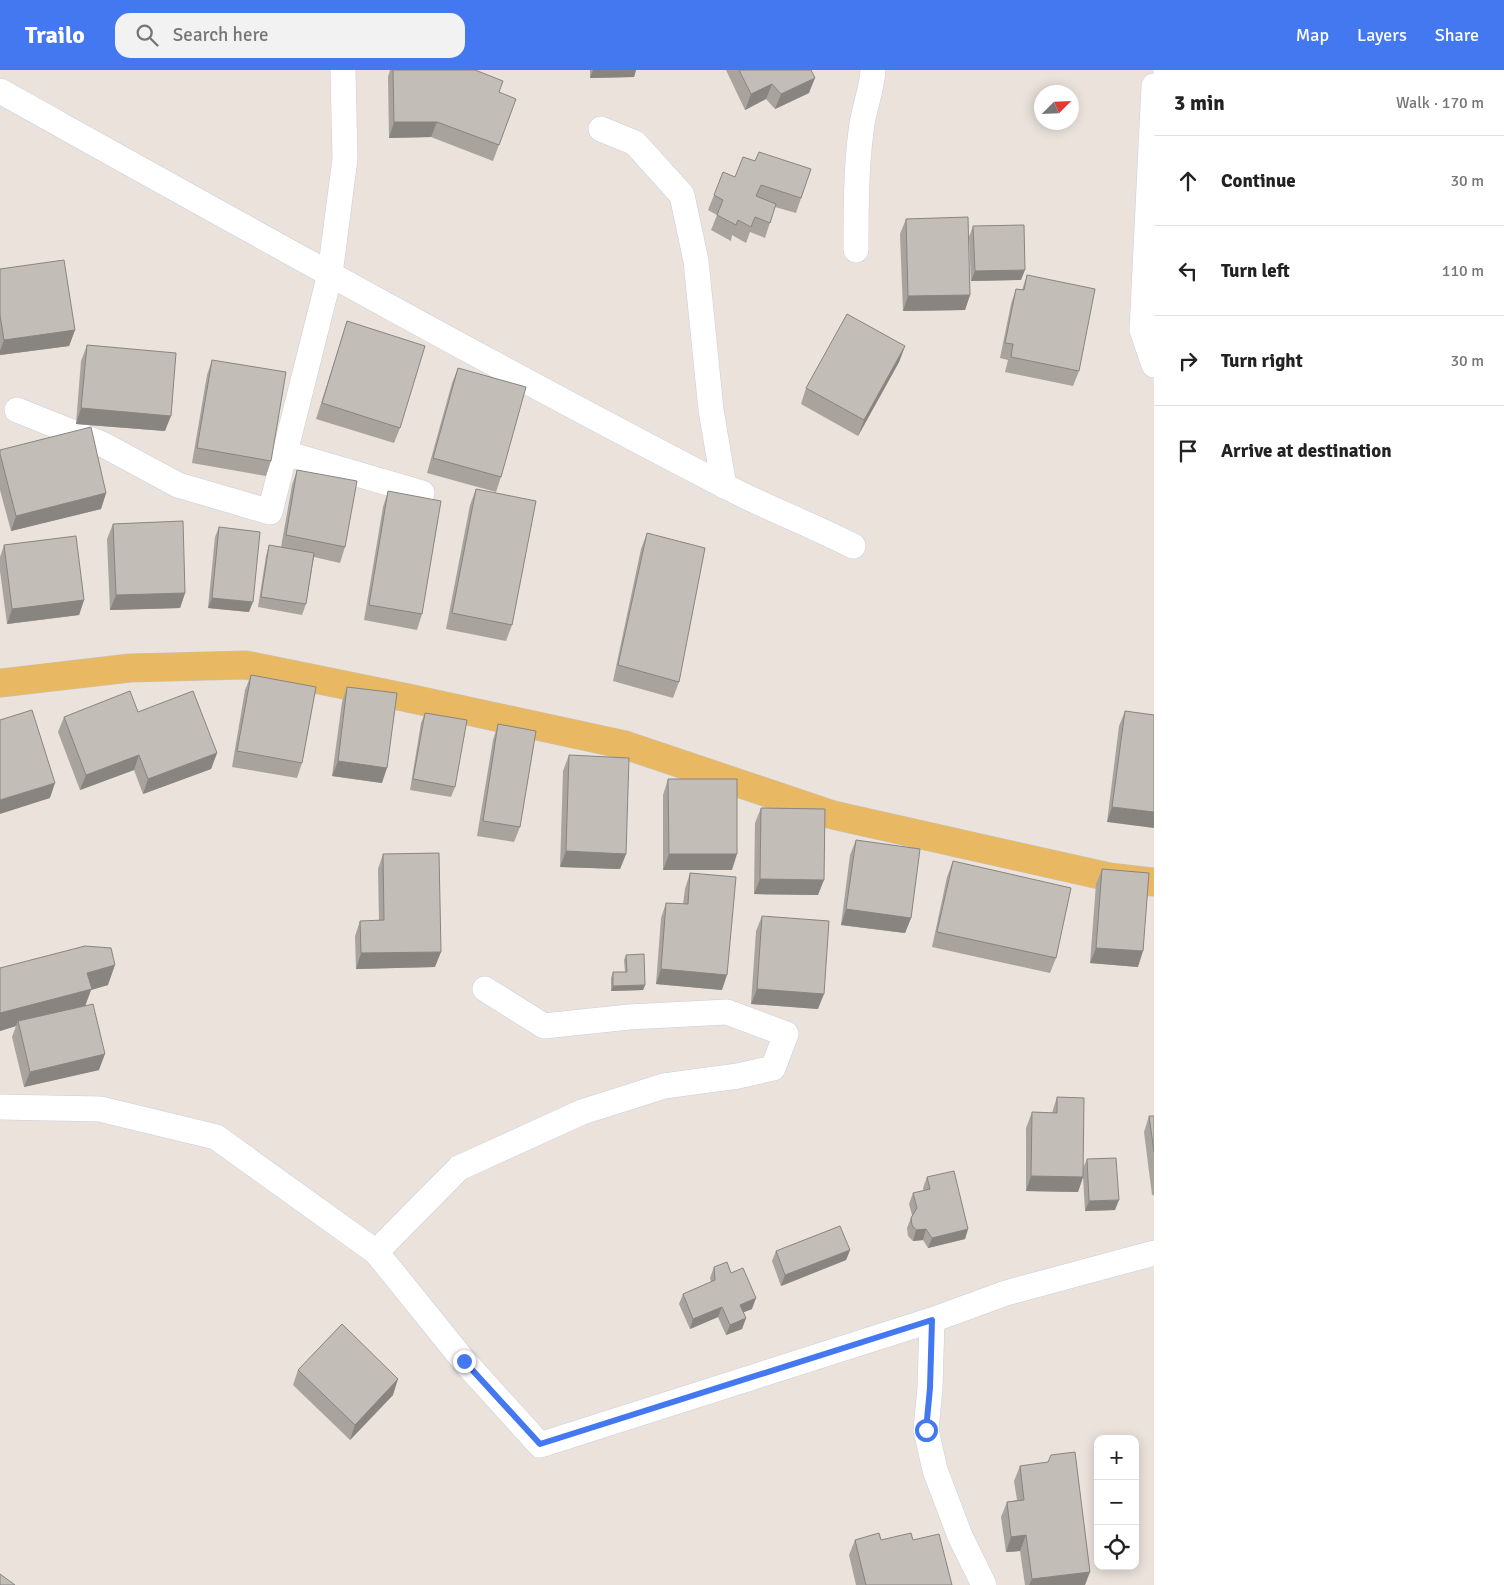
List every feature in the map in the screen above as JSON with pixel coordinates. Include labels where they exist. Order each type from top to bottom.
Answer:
[{"type":"main road","points":[[0,683],[130,668],[246,665],[625,745],[833,815],[1109,877],[1154,882]]},
{"type":"street","points":[[6,409],[102,444],[178,485],[270,512],[330,274],[345,159],[343,70]]},
{"type":"street","points":[[856,250],[856,192],[861,129],[872,81],[872,70]]},
{"type":"street","points":[[1154,86],[1142,330],[1154,366]]},
{"type":"street","points":[[0,91],[330,274],[724,486],[812,525],[853,546]]},
{"type":"street","points":[[601,129],[635,143],[682,195],[696,261],[711,410],[724,486]]},
{"type":"street","points":[[284,453],[422,493]]},
{"type":"street","points":[[376,1252],[459,1168],[582,1112],[664,1086],[738,1076],[773,1068],[786,1034],[727,1012],[629,1017],[544,1026],[485,989]]},
{"type":"street","points":[[0,1107],[100,1109],[216,1137],[376,1252],[464,1361],[540,1444],[932,1320],[1006,1293],[1154,1253]]},
{"type":"street","points":[[932,1320],[930,1388],[926,1430],[935,1470],[960,1536],[984,1585]]},
{"type":"building","points":[[393,70],[475,70],[503,81],[499,92],[516,99],[499,145],[437,122],[394,122]]},
{"type":"building","points":[[739,70],[811,70],[815,78],[781,94],[772,84],[751,94]]},
{"type":"building","points":[[759,152],[811,169],[801,198],[761,185],[756,196],[776,204],[770,223],[755,217],[751,227],[738,220],[736,225],[717,215],[723,200],[714,195],[723,172],[735,177],[743,157],[755,161]]},
{"type":"building","points":[[968,217],[970,295],[908,296],[906,219]]},
{"type":"building","points":[[1024,225],[1025,270],[975,271],[973,226]]},
{"type":"building","points":[[64,260],[75,330],[4,340],[0,315],[0,269]]},
{"type":"building","points":[[1027,275],[1095,289],[1079,371],[1011,357],[1013,344],[1005,343],[1016,289],[1024,290]]},
{"type":"building","points":[[847,314],[905,346],[864,420],[806,388]]},
{"type":"building","points":[[347,321],[425,346],[400,428],[322,403]]},
{"type":"building","points":[[87,345],[176,353],[171,416],[81,408]]},
{"type":"building","points":[[212,360],[286,372],[271,461],[197,448]]},
{"type":"building","points":[[458,368],[526,387],[501,477],[433,458]]},
{"type":"building","points":[[91,427],[106,493],[16,516],[0,450]]},
{"type":"building","points":[[297,470],[357,481],[345,547],[286,535]]},
{"type":"building","points":[[476,489],[536,501],[512,625],[452,613]]},
{"type":"building","points":[[388,491],[441,501],[422,614],[369,605]]},
{"type":"building","points":[[183,521],[185,593],[116,595],[113,524]]},
{"type":"building","points":[[219,527],[260,532],[253,602],[212,598]]},
{"type":"building","points":[[647,533],[705,548],[679,682],[618,665]]},
{"type":"building","points":[[76,536],[84,600],[12,609],[4,545]]},
{"type":"building","points":[[269,545],[314,553],[306,604],[261,597]]},
{"type":"building","points":[[251,675],[316,687],[302,763],[237,751]]},
{"type":"building","points":[[347,687],[397,693],[387,768],[338,761]]},
{"type":"building","points":[[130,691],[138,712],[193,691],[217,753],[148,779],[139,755],[86,775],[64,717]]},
{"type":"building","points":[[32,710],[55,783],[0,800],[0,720]]},
{"type":"building","points":[[1125,711],[1154,715],[1154,812],[1112,807]]},
{"type":"building","points":[[425,713],[467,720],[455,787],[413,779]]},
{"type":"building","points":[[498,724],[536,731],[520,827],[483,821]]},
{"type":"building","points":[[569,755],[629,758],[626,854],[566,851]]},
{"type":"building","points":[[668,779],[737,779],[737,854],[669,854]]},
{"type":"building","points":[[761,808],[825,809],[824,880],[760,879]]},
{"type":"building","points":[[856,840],[920,849],[911,918],[846,909]]},
{"type":"building","points":[[439,853],[441,952],[361,953],[360,921],[384,920],[383,854]]},
{"type":"building","points":[[953,861],[1071,888],[1056,958],[937,932]]},
{"type":"building","points":[[1102,869],[1149,873],[1143,951],[1096,948]]},
{"type":"building","points":[[690,873],[736,877],[727,975],[661,969],[666,903],[688,904]]},
{"type":"building","points":[[762,916],[829,921],[824,994],[757,989]]},
{"type":"building","points":[[85,946],[111,948],[115,965],[87,973],[92,989],[0,1013],[0,968]]},
{"type":"building","points":[[644,954],[645,985],[613,986],[613,972],[627,972],[626,955]]},
{"type":"building","points":[[93,1004],[105,1054],[30,1072],[18,1021]]},
{"type":"building","points":[[1057,1097],[1084,1098],[1083,1177],[1031,1176],[1032,1112],[1057,1113]]},
{"type":"building","points":[[1149,1116],[1154,1116],[1154,1152]]},
{"type":"building","points":[[1116,1158],[1119,1200],[1089,1201],[1087,1159]]},
{"type":"building","points":[[954,1171],[968,1229],[932,1238],[926,1229],[916,1230],[912,1225],[911,1218],[917,1208],[913,1193],[930,1189],[927,1177]]},
{"type":"building","points":[[840,1226],[850,1250],[785,1275],[776,1251]]},
{"type":"building","points":[[727,1262],[731,1273],[743,1268],[756,1298],[740,1305],[746,1318],[730,1325],[722,1307],[693,1319],[683,1294],[715,1280],[714,1267]]},
{"type":"building","points":[[342,1324],[398,1379],[355,1425],[298,1370]]},
{"type":"building","points":[[1075,1452],[1090,1572],[1032,1579],[1026,1535],[1011,1537],[1007,1502],[1024,1500],[1020,1466],[1048,1462],[1051,1455]]},
{"type":"building","points":[[879,1533],[881,1540],[911,1533],[913,1540],[939,1534],[952,1585],[866,1585],[855,1540]]},
{"type":"building","points":[[0,1574],[15,1585],[0,1585]]},
{"type":"route","points":[[464,1361],[540,1444],[932,1320],[930,1388],[926,1430]]}]
